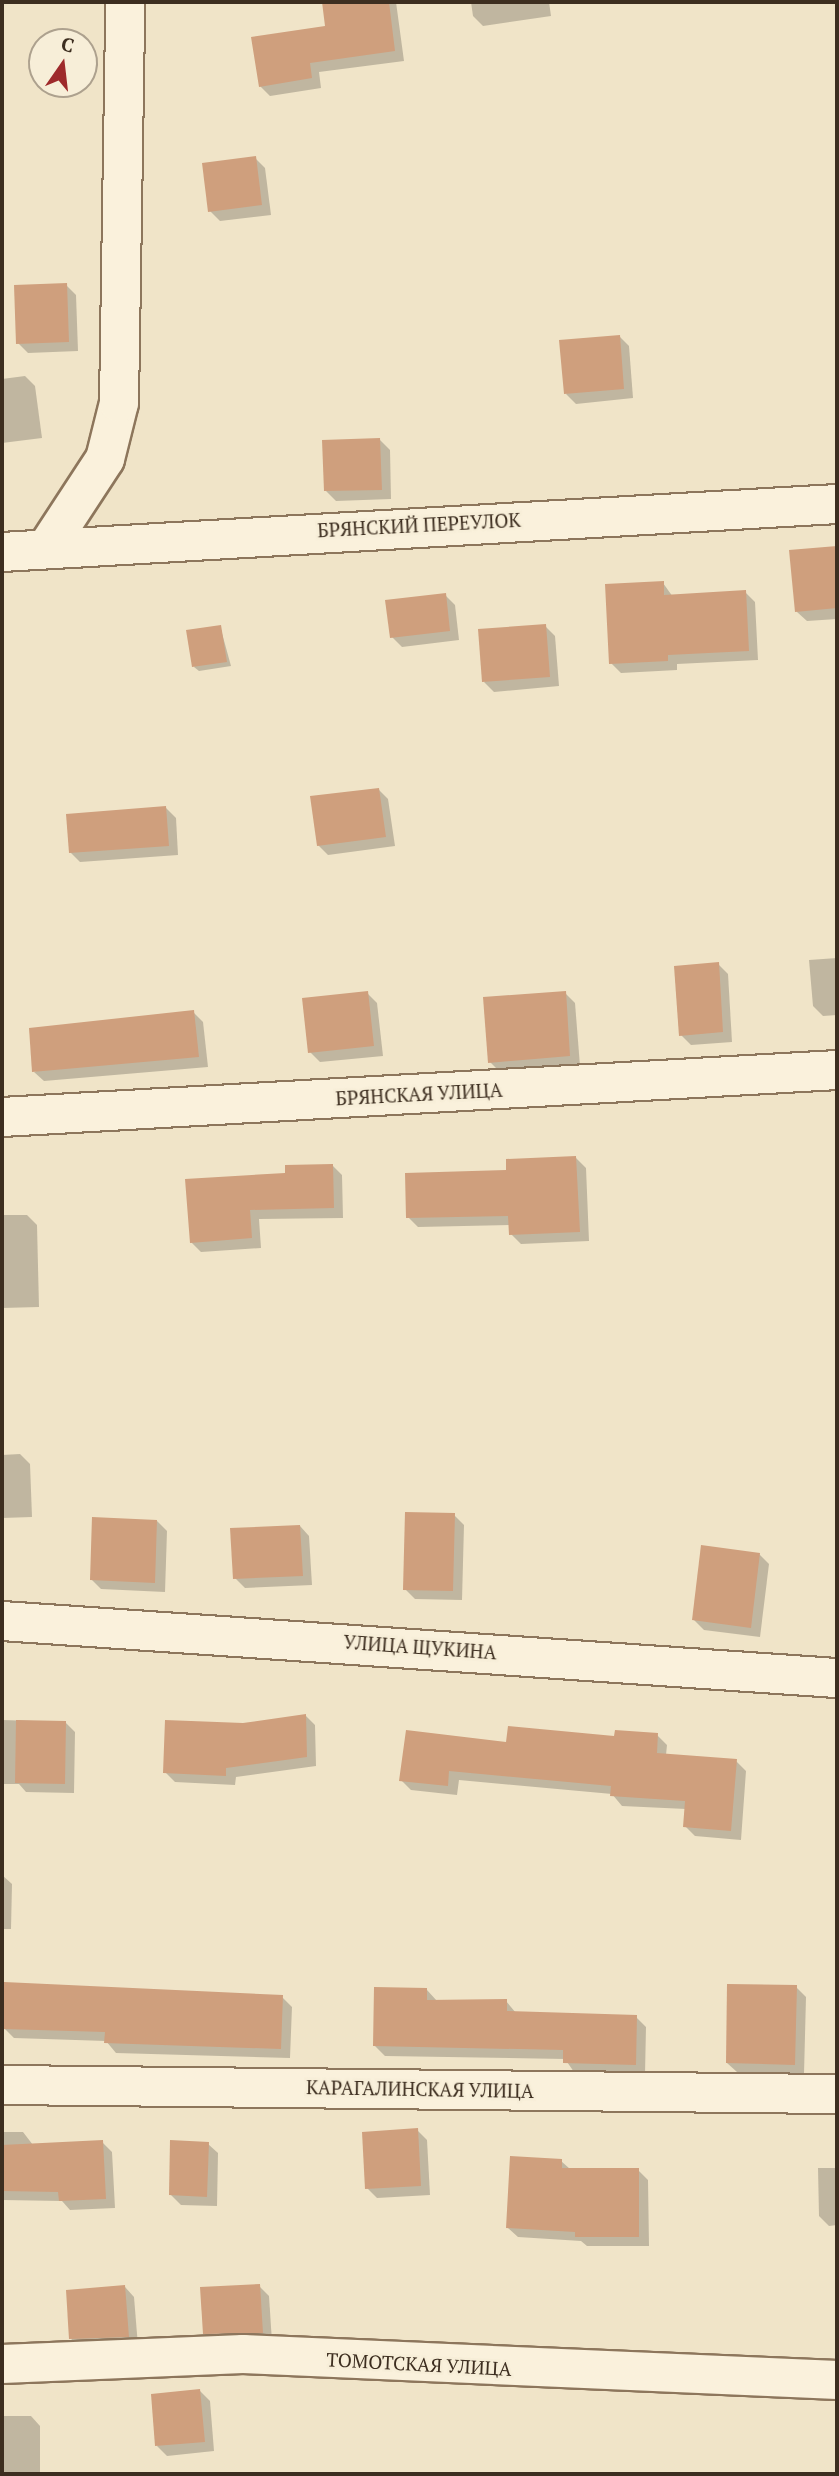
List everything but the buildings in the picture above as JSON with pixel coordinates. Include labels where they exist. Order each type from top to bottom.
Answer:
[{"type":"street","points":[[48,546],[105,459],[119,403],[125,2]]},
{"type":"street","name":"БРЯНСКИЙ ПЕРЕУЛОК","points":[[2,552],[48,546],[837,504]]},
{"type":"street","name":"БРЯНСКАЯ УЛИЦА","points":[[2,1117],[837,1070]]},
{"type":"street","name":"УЛИЦА ЩУКИНА","points":[[2,1621],[837,1678]]},
{"type":"street","name":"КАРАГАЛИНСКАЯ УЛИЦА","points":[[2,2085],[837,2094]]},
{"type":"street","name":"ТОМОТСКАЯ УЛИЦА","points":[[2,2364],[243,2354],[837,2380]]}]
